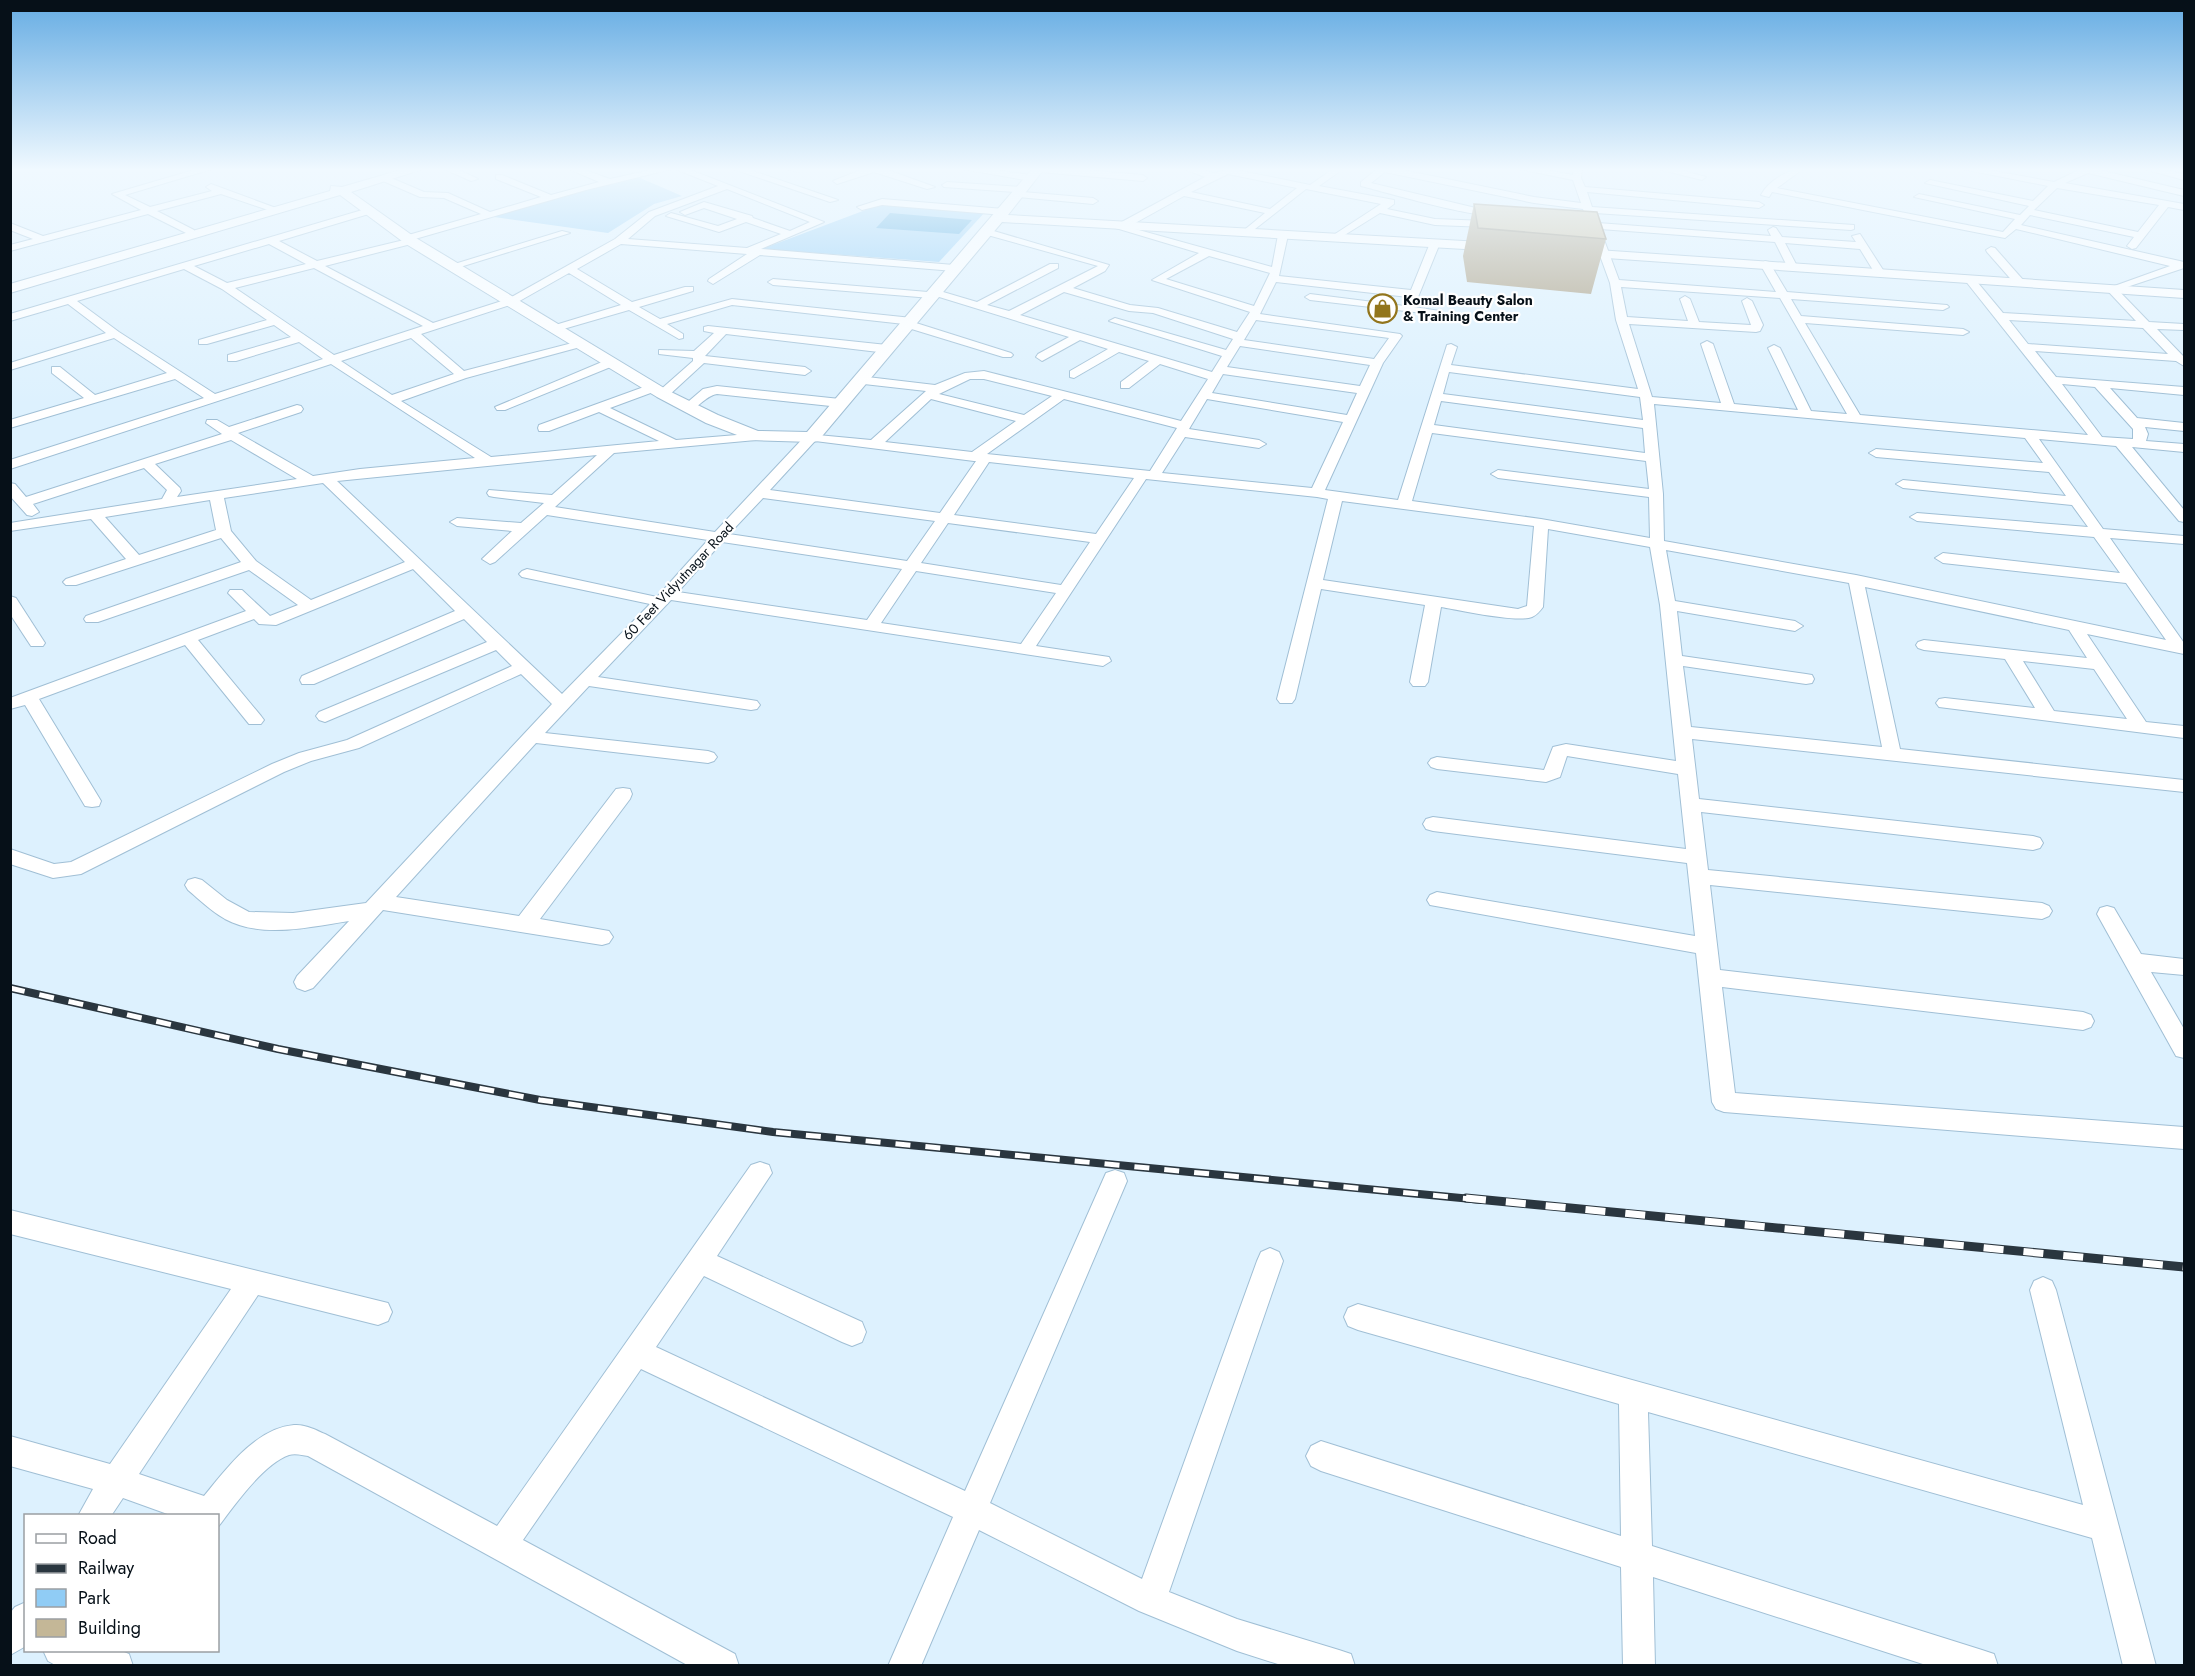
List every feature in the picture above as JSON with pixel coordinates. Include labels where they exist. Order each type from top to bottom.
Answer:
[{"type":"street","points":[[110,258],[144,247]]},
{"type":"street","points":[[10,287],[146,247]]},
{"type":"street","points":[[10,318],[247,247]]},
{"type":"street","points":[[284,247],[432,327]]},
{"type":"street","points":[[226,287],[380,247]]},
{"type":"street","points":[[422,247],[658,391],[688,407],[756,436]]},
{"type":"street","points":[[453,266],[517,247]]},
{"type":"street","points":[[10,465],[512,301],[609,247]]},
{"type":"street","points":[[695,247],[753,252],[841,264],[954,268]]},
{"type":"street","points":[[713,281],[763,247]]},
{"type":"street","name":"60 Feet Vidyutnagar Road","points":[[305,982],[812,437],[973,247]]},
{"type":"street","points":[[1012,314],[1104,265],[1041,247]]},
{"type":"street","points":[[1187,247],[1274,274],[1414,294]]},
{"type":"street","points":[[1026,649],[1100,539],[1182,429],[1218,373],[1255,313],[1274,274],[1280,247]]},
{"type":"street","points":[[1408,310],[1433,247]]},
{"type":"street","points":[[1502,247],[1514,248]]},
{"type":"street","points":[[1602,247],[1615,283],[1622,320],[1646,397],[1656,494],[1657,543],[1668,605],[1724,1102],[2184,1138]]},
{"type":"street","points":[[1781,247],[1791,266]]},
{"type":"street","points":[[1864,247],[1880,273]]},
{"type":"street","points":[[2105,247],[2181,267]]},
{"type":"street","points":[[2126,252],[2130,247]]},
{"type":"street","points":[[1991,250],[2020,283]]},
{"type":"street","points":[[1560,251],[2184,294]]},
{"type":"street","points":[[1206,253],[1157,280],[1255,313],[1396,336],[1377,363],[1317,493]]},
{"type":"street","points":[[1765,264],[1856,419]]},
{"type":"street","points":[[185,266],[226,287],[391,400],[490,462]]},
{"type":"street","points":[[979,305],[1053,266]]},
{"type":"street","points":[[2111,289],[2181,267]]},
{"type":"street","points":[[571,270],[679,336]]},
{"type":"street","points":[[1969,279],[2098,440]]},
{"type":"street","points":[[773,282],[1007,355]]},
{"type":"street","points":[[1615,283],[1943,307]]},
{"type":"street","points":[[1062,288],[1129,308],[1154,310],[1239,339],[1377,363]]},
{"type":"street","points":[[556,328],[689,289]]},
{"type":"street","points":[[2111,289],[2182,361]]},
{"type":"street","points":[[659,323],[727,303],[815,294],[932,294],[1012,314],[1159,359],[1218,373],[1364,390]]},
{"type":"street","points":[[1310,297],[1436,314]]},
{"type":"street","points":[[1685,299],[1695,325]]},
{"type":"street","points":[[70,301],[115,334],[214,399]]},
{"type":"street","points":[[1622,320],[1756,329],[1757,325],[1748,301]]},
{"type":"street","points":[[1999,316],[2184,327]]},
{"type":"street","points":[[1797,319],[1964,332]]},
{"type":"street","points":[[203,342],[276,321]]},
{"type":"street","points":[[1114,321],[1228,354]]},
{"type":"street","points":[[708,329],[887,349]]},
{"type":"street","points":[[544,428],[599,407],[658,391],[699,357],[723,331]]},
{"type":"street","points":[[413,333],[462,375]]},
{"type":"street","points":[[10,367],[115,334]]},
{"type":"street","points":[[1042,357],[1080,335]]},
{"type":"street","points":[[231,358],[300,338]]},
{"type":"street","points":[[391,400],[462,375],[580,344]]},
{"type":"street","points":[[1707,344],[1729,407]]},
{"type":"street","points":[[1074,374],[1119,347]]},
{"type":"street","points":[[1404,504],[1451,347]]},
{"type":"street","points":[[2025,347],[2182,361]]},
{"type":"street","points":[[1774,348],[1806,414]]},
{"type":"street","points":[[663,352],[805,371]]},
{"type":"street","points":[[10,355],[25,362]]},
{"type":"street","points":[[1125,385],[1159,359]]},
{"type":"street","points":[[501,406],[609,363]]},
{"type":"street","points":[[1444,368],[1729,407],[2184,448]]},
{"type":"street","points":[[56,370],[93,399]]},
{"type":"street","points":[[10,424],[177,374]]},
{"type":"street","points":[[875,444],[906,413],[935,392],[961,376],[972,374],[1063,394],[1182,429],[1259,444]]},
{"type":"street","points":[[859,380],[935,392],[1028,420]]},
{"type":"street","points":[[2052,380],[2184,391]]},
{"type":"street","points":[[2099,384],[2140,430],[2138,444]]},
{"type":"street","points":[[688,407],[707,392],[717,390],[840,403]]},
{"type":"street","points":[[871,626],[945,518],[980,457],[1063,394]]},
{"type":"street","points":[[1203,395],[1350,419]]},
{"type":"street","points":[[1436,397],[1650,425]]},
{"type":"street","points":[[599,407],[676,444]]},
{"type":"street","points":[[18,501],[146,463],[297,409]]},
{"type":"street","points":[[2134,422],[2184,427]]},
{"type":"street","points":[[212,423],[318,479],[415,563],[562,704]]},
{"type":"street","points":[[1426,428],[1653,458]]},
{"type":"street","points":[[2030,434],[2182,649]]},
{"type":"street","points":[[10,527],[318,479],[756,436],[812,437],[1336,495],[1541,524],[1856,580],[2182,649]]},
{"type":"street","points":[[2120,442],[2184,518]]},
{"type":"street","points":[[490,559],[609,451]]},
{"type":"street","points":[[1876,453],[2053,468]]},
{"type":"street","points":[[146,463],[173,488],[174,491],[167,502]]},
{"type":"street","points":[[1498,474],[1656,494]]},
{"type":"street","points":[[1903,484],[2076,501]]},
{"type":"street","points":[[10,487],[18,501],[40,521]]},
{"type":"street","points":[[2162,491],[2184,493]]},
{"type":"street","points":[[494,492],[718,537],[1066,590]]},
{"type":"street","points":[[759,493],[1100,539]]},
{"type":"street","points":[[216,495],[224,532],[251,564],[311,607]]},
{"type":"street","points":[[1286,699],[1336,495]]},
{"type":"street","points":[[94,513],[136,561]]},
{"type":"street","points":[[1917,517],[2184,540]]},
{"type":"street","points":[[457,522],[525,528]]},
{"type":"street","points":[[1315,583],[1518,614],[1533,610],[1541,524]]},
{"type":"street","points":[[72,582],[224,532]]},
{"type":"street","points":[[1943,558],[2132,579]]},
{"type":"street","points":[[236,593],[265,621],[270,622],[415,563]]},
{"type":"street","points":[[92,619],[251,564]]},
{"type":"street","points":[[528,574],[664,598],[1103,661]]},
{"type":"street","points":[[1856,580],[1892,754]]},
{"type":"street","points":[[1419,682],[1434,600]]},
{"type":"street","points":[[10,601],[37,643]]},
{"type":"street","points":[[1668,605],[1795,626]]},
{"type":"street","points":[[308,680],[466,612]]},
{"type":"street","points":[[10,704],[256,613]]},
{"type":"street","points":[[2075,627],[2140,726]]},
{"type":"street","points":[[188,638],[255,720]]},
{"type":"street","points":[[325,716],[498,643]]},
{"type":"street","points":[[1924,645],[2099,664]]},
{"type":"street","points":[[2011,655],[2048,715]]},
{"type":"street","points":[[1674,660],[1806,679]]},
{"type":"street","points":[[10,856],[53,872],[74,869],[278,768],[306,757],[353,744],[524,667]]},
{"type":"street","points":[[585,680],[751,705]]},
{"type":"street","points":[[29,697],[92,801]]},
{"type":"street","points":[[1945,703],[2184,732]]},
{"type":"street","points":[[1682,732],[2184,786]]},
{"type":"street","points":[[532,737],[708,757]]},
{"type":"street","points":[[1437,763],[1546,776],[1553,773],[1558,751],[1566,750],[1686,769]]},
{"type":"street","points":[[524,925],[623,794]]},
{"type":"street","points":[[1690,804],[2034,843]]},
{"type":"street","points":[[1432,824],[1697,867],[2043,911]]},
{"type":"street","points":[[195,885],[220,906],[249,920],[285,921],[374,906],[524,925],[603,938]]},
{"type":"street","points":[[1437,900],[1706,946]]},
{"type":"street","points":[[2107,914],[2184,1049]]},
{"type":"street","points":[[2135,962],[2184,967]]},
{"type":"street","points":[[1709,977],[2083,1021]]},
{"type":"street","points":[[501,1546],[760,1173]]},
{"type":"street","points":[[904,1665],[1115,1181]]},
{"type":"street","points":[[10,1222],[378,1312]]},
{"type":"street","points":[[1150,1600],[1270,1260]]},
{"type":"street","points":[[699,1261],[852,1332]]},
{"type":"street","points":[[94,1514],[252,1281]]},
{"type":"street","points":[[2043,1290],[2140,1665]]},
{"type":"street","points":[[1358,1317],[2104,1527]]},
{"type":"street","points":[[636,1352],[972,1510],[1150,1600],[1237,1635],[1339,1665]]},
{"type":"street","points":[[1633,1395],[1639,1665]]},
{"type":"street","points":[[10,1451],[116,1481],[208,1514],[261,1456],[276,1445],[300,1440],[315,1444],[723,1665]]},
{"type":"street","points":[[1321,1456],[1982,1665]]},
{"type":"street","points":[[70,1652],[107,1659]]},
{"type":"green space","points":[[767,247],[953,247],[939,262],[762,249]]},
{"type":"railway","points":[[10,988],[278,1049],[540,1100],[773,1132],[1482,1200]]},
{"type":"railway","points":[[1466,1198],[2184,1267]]},
{"type":"place","name":"Komal Beauty Salon & Training Center","points":[[1382,308]]}]
